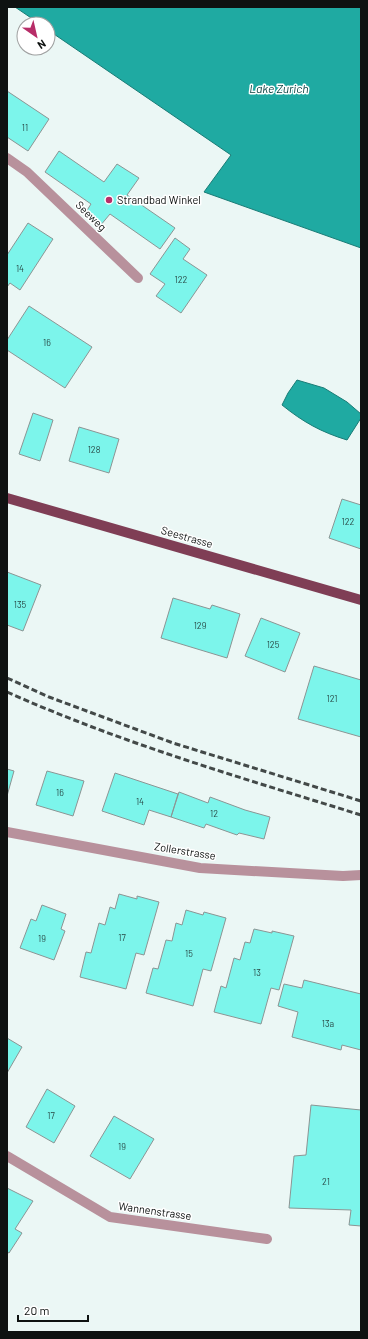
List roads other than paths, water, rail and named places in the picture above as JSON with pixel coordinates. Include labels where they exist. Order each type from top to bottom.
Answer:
[{"type":"main road","name":"Seestrasse","points":[[7,498],[361,600]]},
{"type":"street","name":"Seeweg","points":[[7,158],[27,172],[138,278]]},
{"type":"street","name":"Zollerstrasse","points":[[7,832],[200,868],[343,876],[361,875]]},
{"type":"street","name":"Wannenstrasse","points":[[7,1156],[110,1217],[267,1239]]},
{"type":"water","name":"Lake Zurich","points":[[15,7],[361,7],[361,248],[204,192],[231,155],[56,35],[56,16],[28,16]]},
{"type":"water","points":[[297,380],[324,388],[347,402],[361,414],[361,418],[347,440],[329,434],[313,426],[297,417],[282,405]]},
{"type":"railway","points":[[7,678],[49,697],[173,743],[361,801]]},
{"type":"railway","points":[[7,692],[94,728],[138,744],[361,815]]},
{"type":"place","name":"Strandbad Winkel","points":[[109,200]]}]
